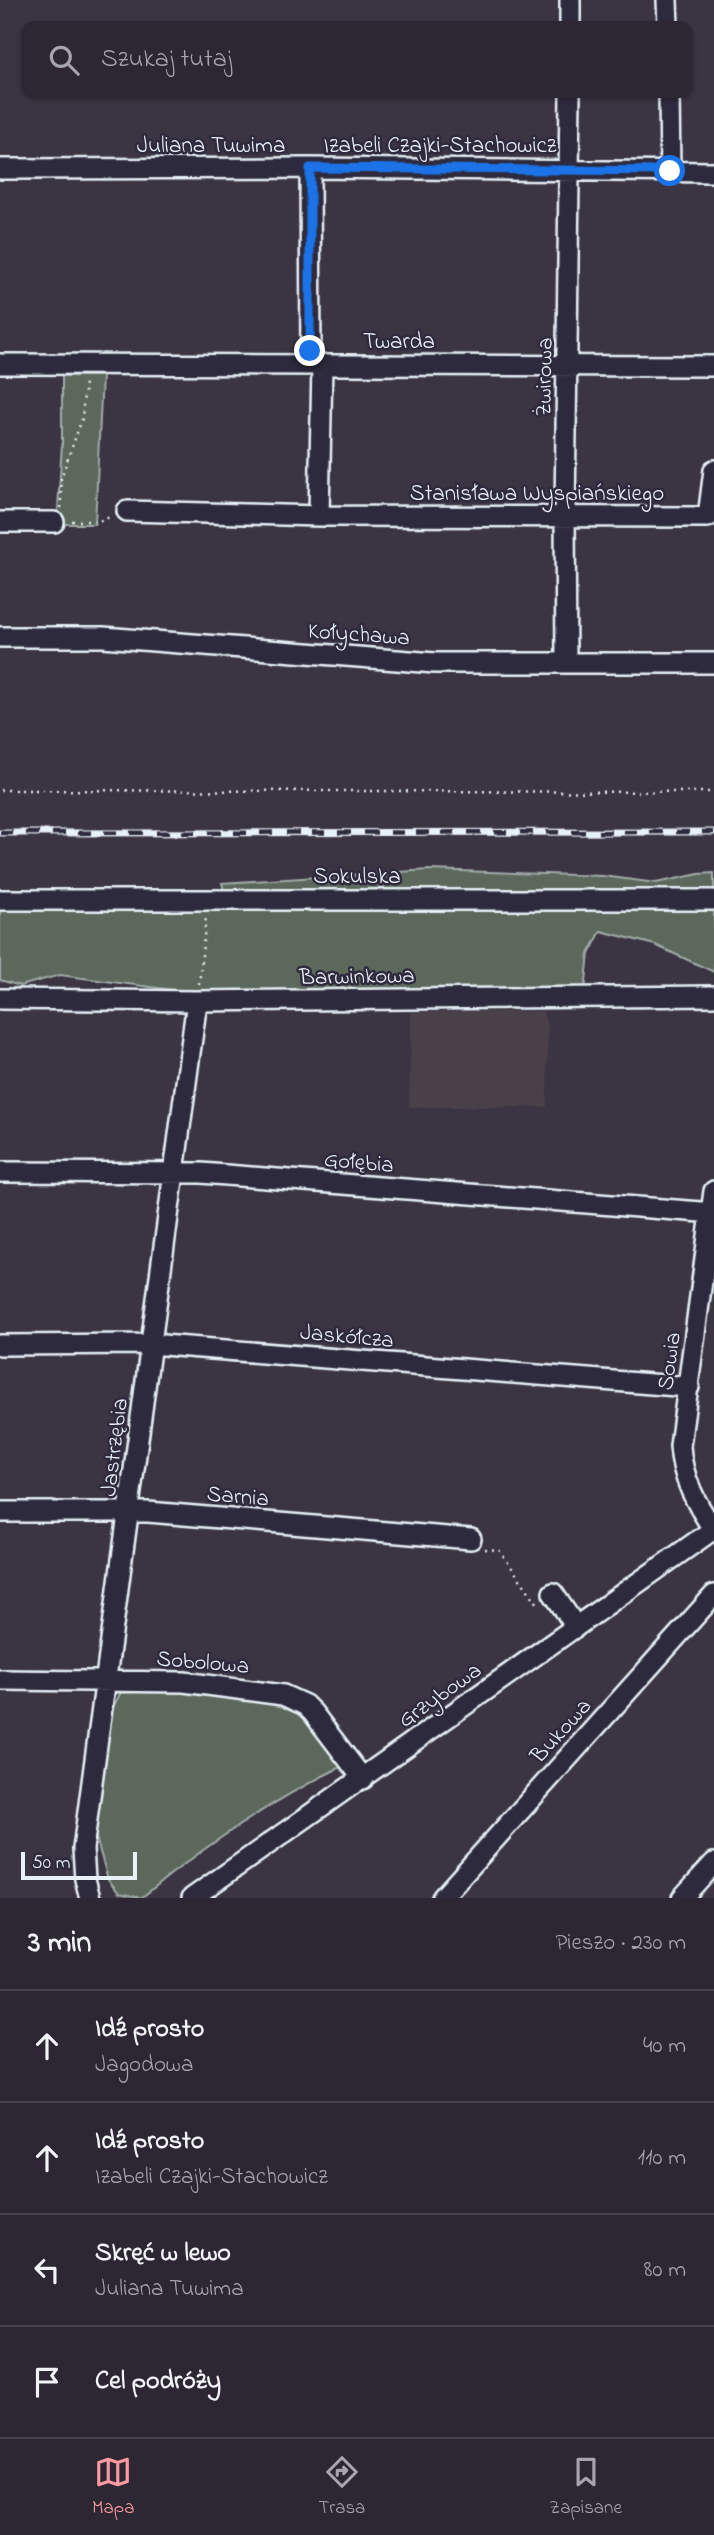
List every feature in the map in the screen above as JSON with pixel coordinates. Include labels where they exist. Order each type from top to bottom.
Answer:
[{"type":"street","points":[[570,0],[570,21]]},
{"type":"street","points":[[667,0],[668,21]]},
{"type":"street","name":"Żwirowa","points":[[566,663],[570,98]]},
{"type":"street","points":[[669,98],[670,171]]},
{"type":"street","name":"Izabeli Czajki-Stachowicz","points":[[310,168],[714,172]]},
{"type":"street","name":"Juliana Tuwima","points":[[0,169],[310,168],[319,516]]},
{"type":"street","name":"Twarda","points":[[0,364],[714,366]]},
{"type":"street","name":"Stanisława Wyspiańskiego","points":[[127,511],[319,516],[708,517],[714,470]]},
{"type":"street","points":[[0,522],[57,522]]},
{"type":"street","name":"Kołychawa","points":[[0,637],[103,637],[435,663],[714,663]]},
{"type":"street","name":"Sokulska","points":[[0,900],[714,900]]},
{"type":"street","name":"Barwinkowa","points":[[0,999],[197,1001],[714,996]]},
{"type":"street","name":"Jastrzębia","points":[[90,1898],[85,1879],[83,1849],[197,1001]]},
{"type":"street","name":"Gołębia","points":[[0,1172],[201,1173],[713,1213]]},
{"type":"street","name":"Sowia","points":[[714,1191],[681,1439],[681,1461],[693,1495],[714,1530]]},
{"type":"street","name":"Jaskółcza","points":[[0,1345],[150,1344],[690,1387]]},
{"type":"street","name":"Sarnia","points":[[0,1512],[129,1512],[471,1539]]},
{"type":"street","name":"Grzybowa","points":[[192,1898],[714,1530]]},
{"type":"street","points":[[554,1593],[576,1627]]},
{"type":"street","name":"Bukowa","points":[[442,1898],[714,1595]]},
{"type":"street","name":"Sobolowa","points":[[0,1680],[105,1679],[197,1684],[267,1692],[296,1700],[313,1713],[362,1779]]},
{"type":"street","points":[[682,1898],[714,1863]]},
{"type":"path","points":[[86,365],[82,419],[61,478],[57,522],[99,521],[127,511]]},
{"type":"path","points":[[0,789],[714,792]]},
{"type":"path","points":[[197,1001],[208,900]]},
{"type":"shaded area","points":[[542,1011],[548,1025],[547,1107],[409,1107],[411,1012]]},
{"type":"green space","points":[[62,376],[102,376],[95,524],[57,524],[62,443]]},
{"type":"green space","points":[[430,870],[603,876],[656,883],[714,873],[714,972],[655,945],[601,931],[589,954],[585,990],[203,994],[60,975],[20,986],[0,980],[0,904],[164,903],[196,910],[229,911],[222,883]]},
{"type":"green space","points":[[133,1686],[278,1701],[300,1713],[343,1766],[289,1794],[238,1826],[141,1898],[119,1893],[108,1879],[96,1838],[94,1817],[112,1709],[121,1692]]},
{"type":"railway","points":[[0,833],[714,832]]},
{"type":"route","points":[[310,351],[310,168],[670,171]]}]
